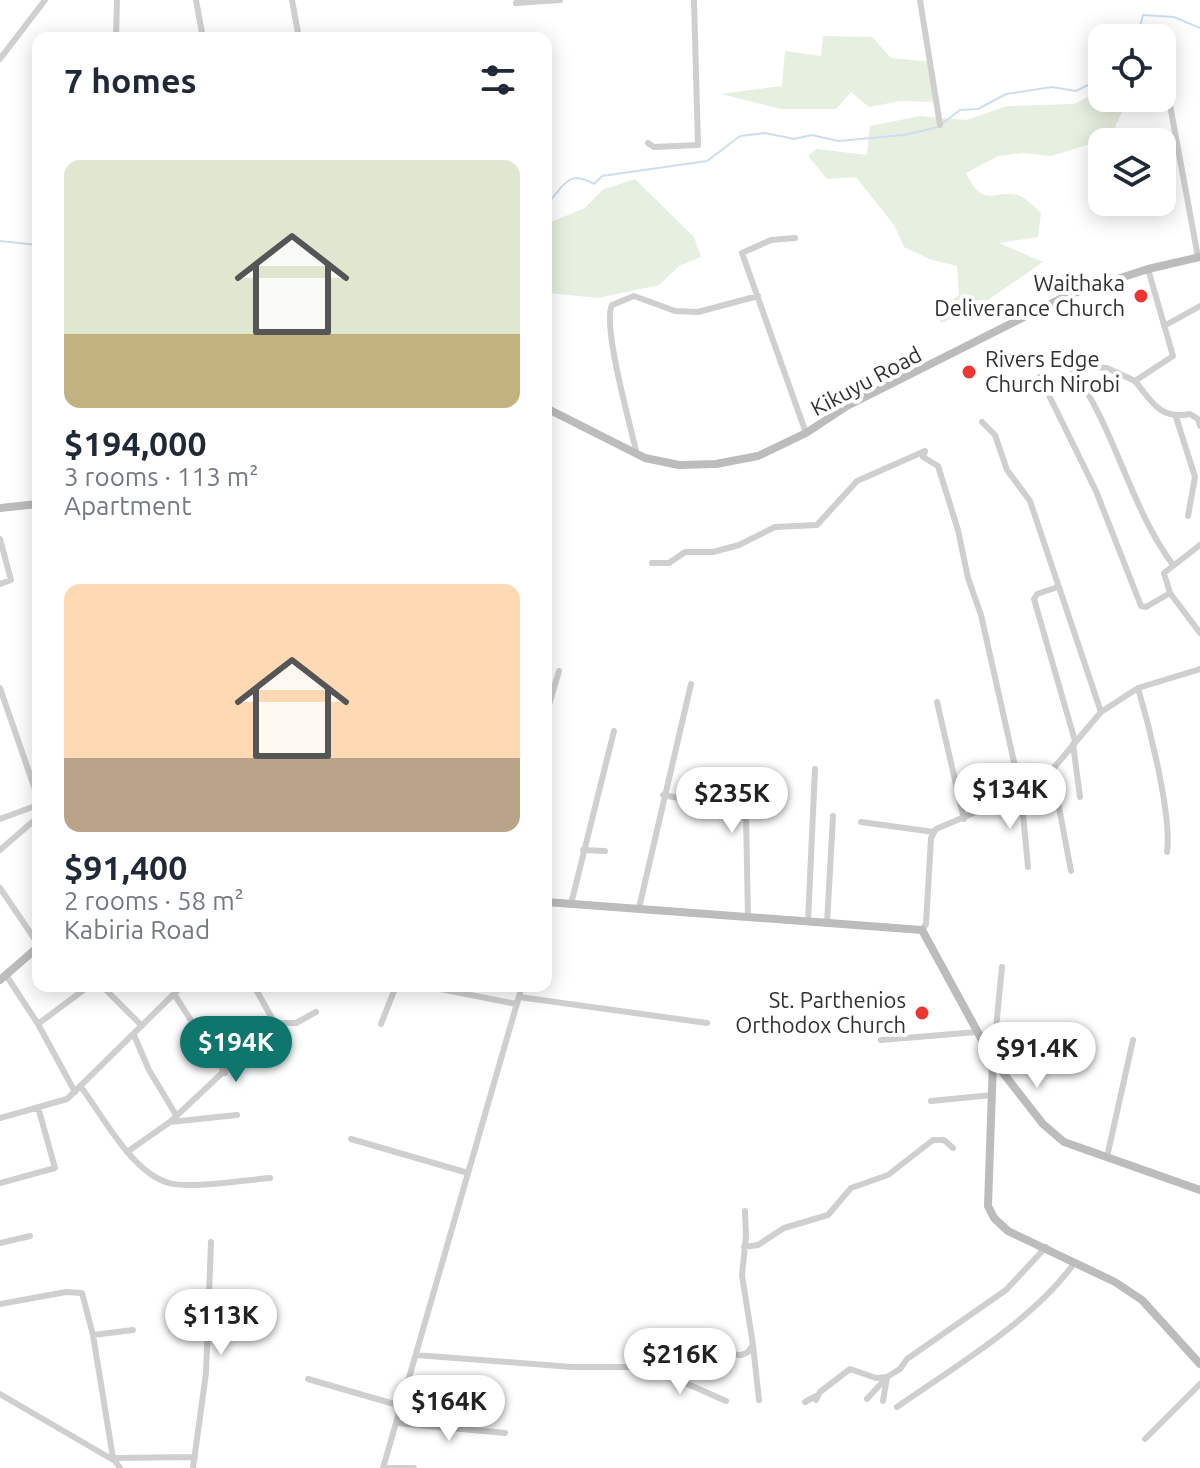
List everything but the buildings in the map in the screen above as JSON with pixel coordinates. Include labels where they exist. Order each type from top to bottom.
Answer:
[{"type":"main road","name":"Kikuyu Road","points":[[552,411],[645,458],[679,465],[716,464],[758,456],[806,433],[847,406],[1068,295],[1148,269],[1199,257]]},
{"type":"main road","points":[[0,508],[32,505]]},
{"type":"main road","points":[[552,902],[922,930],[993,1060],[1043,1124],[1064,1142],[1200,1190]]},
{"type":"main road","points":[[3,977],[32,951]]},
{"type":"main road","points":[[993,1060],[988,1206],[994,1218],[1008,1231],[1046,1247],[1142,1300],[1200,1364]]},
{"type":"street","points":[[0,59],[45,0]]},
{"type":"street","points":[[116,32],[117,0]]},
{"type":"street","points":[[196,0],[202,32]]},
{"type":"street","points":[[292,0],[298,32]]},
{"type":"street","points":[[516,3],[560,0]]},
{"type":"street","points":[[648,143],[654,147],[698,145],[694,0]]},
{"type":"street","points":[[920,0],[940,125]]},
{"type":"street","points":[[1171,112],[1199,257]]},
{"type":"street","points":[[795,238],[771,240],[744,251],[744,259],[806,433]]},
{"type":"street","points":[[1135,381],[1173,356],[1148,269]]},
{"type":"street","points":[[636,451],[611,337],[609,313],[612,305],[634,296],[675,311],[698,312],[758,296]]},
{"type":"street","points":[[1164,326],[1200,306]]},
{"type":"street","points":[[1173,565],[1153,535],[1090,393],[1069,365],[1107,368],[1135,381],[1158,409],[1176,417],[1190,414],[1198,419],[1200,426]]},
{"type":"street","points":[[1040,377],[1096,491],[1141,606],[1146,607],[1170,593]]},
{"type":"street","points":[[1176,417],[1195,477],[1188,516]]},
{"type":"street","points":[[982,422],[995,435],[1007,470],[1030,501],[1101,712]]},
{"type":"street","points":[[652,563],[669,563],[685,552],[713,552],[739,545],[775,527],[817,525],[857,481],[925,451],[923,457],[938,466],[981,615],[1021,793],[1028,867]]},
{"type":"street","points":[[0,539],[11,580],[0,584]]},
{"type":"street","points":[[1200,545],[1164,573],[1170,593],[1200,633]]},
{"type":"street","points":[[1058,587],[1037,594],[1034,599],[1074,743],[1080,797]]},
{"type":"street","points":[[861,822],[934,832],[964,819],[1021,793],[1052,770],[1101,712],[1138,688],[1200,669]]},
{"type":"street","points":[[552,695],[559,671]]},
{"type":"street","points":[[639,908],[691,684]]},
{"type":"street","points":[[0,688],[32,781]]},
{"type":"street","points":[[1138,688],[1168,826],[1167,852]]},
{"type":"street","points":[[937,702],[964,819]]},
{"type":"street","points":[[571,904],[614,731]]},
{"type":"street","points":[[808,922],[815,769]]},
{"type":"street","points":[[1052,770],[1071,871]]},
{"type":"street","points":[[663,795],[733,808],[746,814],[748,918]]},
{"type":"street","points":[[0,819],[32,807]]},
{"type":"street","points":[[827,924],[833,816]]},
{"type":"street","points":[[0,850],[32,822]]},
{"type":"street","points":[[922,930],[926,924],[931,838],[934,832]]},
{"type":"street","points":[[583,850],[605,851]]},
{"type":"street","points":[[0,888],[32,937]]},
{"type":"street","points":[[993,1060],[1002,967]]},
{"type":"street","points":[[3,977],[38,1024],[78,1090],[127,1152],[169,1183],[270,1178]]},
{"type":"street","points":[[38,1024],[81,992]]},
{"type":"street","points":[[108,992],[142,1026]]},
{"type":"street","points":[[257,992],[273,1023]]},
{"type":"street","points":[[381,1024],[394,992]]},
{"type":"street","points":[[465,992],[707,1023]]},
{"type":"street","points":[[414,1468],[383,1468],[520,992]]},
{"type":"street","points":[[0,1118],[55,1104],[78,1090],[174,994],[225,1073]]},
{"type":"street","points":[[127,1152],[170,1122],[225,1073],[273,1023],[296,1023],[316,1012]]},
{"type":"street","points":[[881,1040],[977,1032]]},
{"type":"street","points":[[134,1035],[149,1070],[176,1115]]},
{"type":"street","points":[[1107,1157],[1133,1040]]},
{"type":"street","points":[[931,1101],[992,1095]]},
{"type":"street","points":[[0,1183],[55,1168],[38,1107]]},
{"type":"street","points":[[170,1122],[237,1115]]},
{"type":"street","points":[[351,1139],[468,1173]]},
{"type":"street","points":[[744,1247],[758,1245],[784,1228],[828,1215],[851,1188],[888,1175],[933,1140],[944,1140],[953,1148]]},
{"type":"street","points":[[745,1211],[742,1275],[759,1400]]},
{"type":"street","points":[[0,1243],[30,1236]]},
{"type":"street","points":[[193,1468],[206,1373],[211,1242]]},
{"type":"street","points":[[867,1399],[907,1359],[1006,1290],[1046,1247]]},
{"type":"street","points":[[897,1407],[980,1349],[1048,1294],[1059,1285],[1075,1262]]},
{"type":"street","points":[[0,1304],[81,1291],[93,1335],[116,1462]]},
{"type":"street","points":[[93,1335],[133,1330]]},
{"type":"street","points":[[416,1355],[572,1367],[649,1367],[673,1357],[703,1353],[741,1355],[753,1345]]},
{"type":"street","points":[[649,1367],[726,1401]]},
{"type":"street","points":[[805,1402],[816,1398],[850,1369],[876,1378],[887,1377]]},
{"type":"street","points":[[883,1401],[887,1377]]},
{"type":"street","points":[[308,1379],[401,1406]]},
{"type":"street","points":[[1145,1439],[1200,1384]]},
{"type":"street","points":[[0,1394],[116,1462],[195,1457]]},
{"type":"street","points":[[396,1423],[505,1433]]},
{"type":"green space","points":[[823,36],[872,37],[891,58],[932,62],[935,102],[900,101],[869,107],[851,92],[836,109],[781,109],[721,94],[782,86],[785,51],[821,56]]},
{"type":"green space","points":[[1088,97],[1088,112],[1122,112],[1115,128],[1088,128],[1088,145],[1051,156],[1022,153],[998,156],[966,173],[979,192],[991,196],[1020,196],[1041,213],[1038,237],[999,243],[1043,262],[972,311],[941,323],[935,313],[959,295],[957,266],[929,259],[904,247],[894,225],[856,177],[827,179],[808,156],[816,149],[867,155],[870,126],[920,116],[967,120],[1007,106],[1074,104]]},
{"type":"green space","points":[[635,179],[694,237],[701,257],[679,266],[659,285],[598,298],[552,293],[552,222],[585,208],[602,190]]},
{"type":"waterway","points":[[1141,24],[1143,15],[1174,17],[1200,28]]},
{"type":"waterway","points":[[943,123],[960,110],[978,109],[1006,94],[1052,87],[1076,91],[1088,85]]},
{"type":"waterway","points":[[552,198],[571,179],[578,178],[594,184],[602,176],[707,161],[740,136],[765,133],[794,139],[812,135],[838,141],[904,135],[938,127]]},
{"type":"waterway","points":[[0,241],[32,244]]},
{"type":"place","name":"Waithaka Deliverance Church","points":[[1141,296]]},
{"type":"place","name":"Rivers Edge Church Nirobi","points":[[969,372]]},
{"type":"place","name":"St. Parthenios Orthodox Church","points":[[922,1013]]}]
